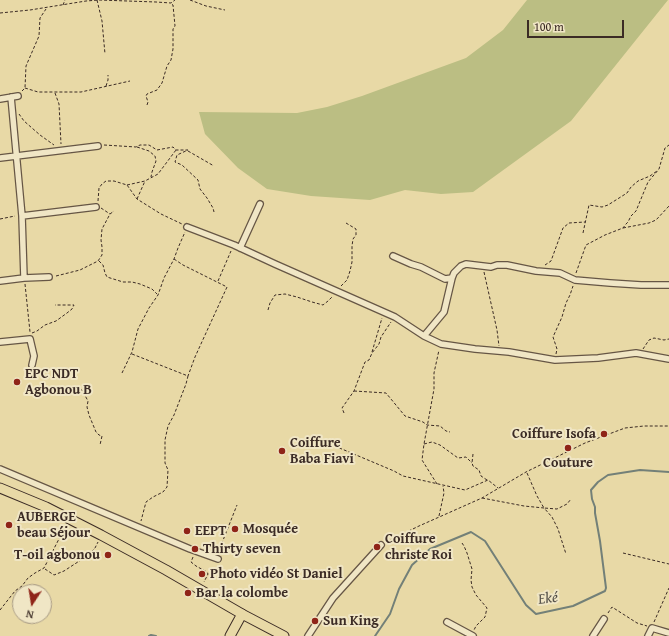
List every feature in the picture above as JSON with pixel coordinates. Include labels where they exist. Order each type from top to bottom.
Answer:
[{"type":"main road","points":[[0,488],[58,513],[102,535],[284,636]]},
{"type":"main road","points":[[230,636],[242,614]]},
{"type":"street","points":[[0,99],[18,96]]},
{"type":"street","points":[[11,97],[22,216],[24,278]]},
{"type":"street","points":[[0,158],[98,146]]},
{"type":"street","points":[[240,248],[260,204]]},
{"type":"street","points":[[22,216],[96,206]]},
{"type":"street","points":[[187,227],[234,245],[337,291],[395,318],[424,336],[441,344],[509,352],[554,360],[598,358],[639,353],[669,359]]},
{"type":"street","points":[[393,256],[421,267],[445,279],[452,278]]},
{"type":"street","points":[[424,336],[444,312],[454,273],[466,264],[490,267],[507,265],[536,271],[560,273],[574,279],[610,283],[669,285]]},
{"type":"street","points":[[0,281],[49,277]]},
{"type":"street","points":[[0,342],[30,339],[34,356],[32,365]]},
{"type":"street","points":[[0,469],[217,559]]},
{"type":"street","points":[[308,636],[333,598],[381,545]]},
{"type":"street","points":[[593,636],[604,619]]},
{"type":"street","points":[[447,622],[473,636]]},
{"type":"street","points":[[648,636],[652,628],[669,633]]},
{"type":"path","points":[[63,5],[65,0]]},
{"type":"path","points":[[97,0],[102,21],[105,54]]},
{"type":"path","points":[[0,13],[97,0],[171,3],[175,0]]},
{"type":"path","points":[[190,0],[206,6],[225,10]]},
{"type":"path","points":[[147,106],[147,94],[157,90],[162,84],[167,66],[171,60],[175,26],[173,5],[171,3]]},
{"type":"path","points":[[18,96],[25,88],[26,66],[39,36],[40,18],[46,8]]},
{"type":"path","points":[[106,86],[108,75]]},
{"type":"path","points":[[25,88],[38,92],[80,92],[130,81]]},
{"type":"path","points":[[55,93],[59,104],[60,143],[62,151]]},
{"type":"path","points":[[12,106],[24,121],[62,151]]},
{"type":"path","points":[[136,147],[149,144],[157,150],[173,147],[176,150],[188,150],[214,166]]},
{"type":"path","points":[[98,146],[107,145],[136,147],[149,151],[155,156],[156,161],[151,178]]},
{"type":"path","points":[[623,228],[636,211],[648,182],[659,169],[665,148],[669,145]]},
{"type":"path","points":[[127,186],[145,181],[158,174],[176,150]]},
{"type":"path","points":[[188,150],[177,155],[175,162],[182,165],[198,180],[200,189],[207,198],[214,212]]},
{"type":"path","points":[[583,233],[588,205],[602,207],[608,205],[627,193],[638,181],[650,176],[659,169]]},
{"type":"path","points":[[110,214],[102,208],[96,206],[100,188],[106,181],[114,181],[127,186],[137,199],[187,227],[158,295],[138,329],[131,354],[122,373]]},
{"type":"path","points":[[137,199],[145,181]]},
{"type":"path","points":[[554,360],[557,349],[554,337],[566,302],[570,295],[586,245],[604,235],[623,228],[649,223],[656,220],[669,206]]},
{"type":"path","points":[[49,277],[60,276],[80,270],[98,261],[102,255],[102,229],[110,214],[114,211]]},
{"type":"path","points":[[0,219],[22,216]]},
{"type":"path","points":[[536,271],[551,261],[563,228],[569,223],[585,222]]},
{"type":"path","points":[[268,310],[274,295],[285,294],[323,305],[347,280],[352,262],[352,239],[356,235],[356,229],[346,223]]},
{"type":"path","points":[[217,282],[234,245]]},
{"type":"path","points":[[140,527],[146,502],[163,492],[167,486],[168,470],[165,463],[165,440],[168,426],[174,415],[195,357],[227,287],[174,259]]},
{"type":"path","points":[[98,261],[103,265],[105,273],[108,277],[123,282],[140,284],[152,289],[158,295]]},
{"type":"path","points":[[480,265],[485,275],[497,330],[499,351]]},
{"type":"path","points":[[24,278],[30,334],[45,325],[56,321],[72,309],[74,305],[55,305]]},
{"type":"path","points":[[344,413],[342,408],[354,391],[365,362],[369,360],[372,353],[382,320],[382,312]]},
{"type":"path","points":[[372,353],[379,344],[388,325],[395,318]]},
{"type":"path","points":[[639,353],[649,340],[654,338],[664,340],[669,339]]},
{"type":"path","points":[[437,484],[422,460],[434,389],[434,373],[441,344]]},
{"type":"path","points":[[131,354],[188,376]]},
{"type":"path","points":[[27,384],[36,395],[52,392],[58,388],[68,387],[82,390],[88,401],[87,407],[89,415],[96,432],[102,436],[100,445]]},
{"type":"path","points":[[354,391],[386,393],[405,416],[423,422],[427,425],[440,426],[446,431],[450,432]]},
{"type":"path","points":[[381,545],[482,498],[526,472],[585,443],[625,428],[669,426]]},
{"type":"path","points":[[424,444],[432,442],[440,445],[458,458],[466,457],[479,470],[481,476],[498,488]]},
{"type":"path","points":[[330,444],[403,476],[437,484],[465,490],[488,480]]},
{"type":"path","points":[[472,463],[473,454]]},
{"type":"path","points":[[526,472],[537,496],[544,508],[552,517],[558,529],[566,554]]},
{"type":"path","points":[[439,517],[444,493],[442,485]]},
{"type":"path","points":[[482,498],[524,506],[544,508],[557,508],[567,504],[571,500]]},
{"type":"path","points":[[217,559],[237,505]]},
{"type":"path","points":[[0,610],[15,590],[22,586],[28,578],[44,568],[61,535]]},
{"type":"path","points":[[44,568],[54,575],[64,572],[87,556],[95,548],[102,535]]},
{"type":"path","points":[[462,543],[472,569],[472,587],[476,595],[487,608],[485,617],[473,631],[473,636]]},
{"type":"path","points":[[195,551],[191,562],[208,574],[200,590]]},
{"type":"path","points":[[623,553],[669,564]]},
{"type":"path","points":[[604,619],[612,607],[637,622],[652,628],[669,588]]},
{"type":"green space","points":[[527,0],[668,0],[571,121],[473,192],[441,194],[405,190],[370,200],[311,196],[267,189],[238,168],[205,134],[199,112],[297,113],[327,107],[362,96],[466,58],[503,30]]},
{"type":"waterway","name":"Eké","points":[[375,636],[390,614],[399,589],[412,565],[430,549],[471,532],[485,541],[526,605],[536,614],[573,606],[605,591],[606,588],[600,541],[591,490],[598,482],[608,475],[640,470],[669,472]]},
{"type":"waterway","name":"Eké","points":[[149,636],[156,636]]},
{"type":"place","name":"EPC NDT Agbonou B","points":[[17,382]]},
{"type":"place","name":"Coiffure Isofa","points":[[604,434]]},
{"type":"place","name":"Couture","points":[[568,448]]},
{"type":"place","name":"Coiffure Baba Fiavi","points":[[282,451]]},
{"type":"place","name":"AUBERGE beau Séjour","points":[[9,525]]},
{"type":"place","name":"Mosquée","points":[[235,529]]},
{"type":"place","name":"EEPT","points":[[187,531]]},
{"type":"place","name":"Coiffure christe Roi","points":[[377,547]]},
{"type":"place","name":"Thirty seven","points":[[195,549]]},
{"type":"place","name":"T-oil agbonou","points":[[108,555]]},
{"type":"place","name":"Photo vidéo St Daniel","points":[[202,574]]},
{"type":"place","name":"Bar la colombe","points":[[188,593]]},
{"type":"place","name":"Sun King","points":[[315,621]]}]
